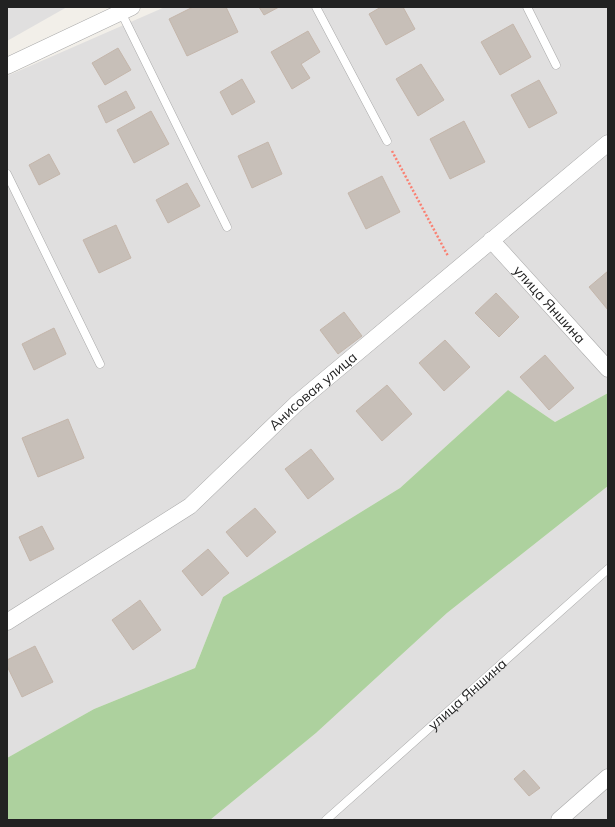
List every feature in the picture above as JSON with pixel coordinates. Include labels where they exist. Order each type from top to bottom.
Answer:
[{"type":"street","points":[[7,66],[126,10]]},
{"type":"street","name":"Анисовая улица","points":[[7,622],[190,506],[296,404],[608,143]]},
{"type":"street","name":"улица Яншина","points":[[491,240],[608,369]]},
{"type":"street","points":[[558,820],[608,777]]},
{"type":"lane","points":[[316,7],[387,142]]},
{"type":"lane","points":[[527,7],[556,66]]},
{"type":"lane","points":[[126,10],[227,227]]},
{"type":"lane","points":[[7,174],[100,364]]},
{"type":"lane","name":"улица Яншина","points":[[326,820],[608,569]]},
{"type":"path","points":[[387,142],[455,270]]},
{"type":"shaded area","points":[[7,7],[67,7],[7,41]]},
{"type":"shaded area","points":[[165,7],[608,7],[608,393],[555,422],[508,390],[400,488],[223,597],[195,668],[94,709],[7,758],[7,76]]},
{"type":"shaded area","points":[[608,486],[608,820],[210,820],[316,733],[447,613]]},
{"type":"green space","points":[[508,390],[555,422],[608,393],[608,486],[447,613],[316,733],[210,820],[7,820],[7,758],[94,709],[195,668],[223,597],[400,488]]},
{"type":"building","points":[[193,7],[226,7],[238,32],[187,56],[169,19]]},
{"type":"building","points":[[259,7],[279,7],[264,15]]},
{"type":"building","points":[[381,7],[403,7],[415,29],[386,45],[369,14]]},
{"type":"building","points":[[513,24],[531,57],[500,75],[481,42]]},
{"type":"building","points":[[308,31],[320,52],[301,64],[310,78],[292,89],[271,52]]},
{"type":"building","points":[[118,48],[131,70],[105,85],[92,63]]},
{"type":"building","points":[[421,64],[444,100],[418,116],[396,79]]},
{"type":"building","points":[[242,79],[255,102],[232,115],[220,92]]},
{"type":"building","points":[[539,80],[557,113],[529,128],[511,95]]},
{"type":"building","points":[[126,91],[135,108],[106,123],[98,106]]},
{"type":"building","points":[[151,111],[169,144],[134,163],[117,130]]},
{"type":"building","points":[[464,121],[485,162],[450,179],[430,139]]},
{"type":"building","points":[[268,142],[282,174],[252,188],[238,156]]},
{"type":"building","points":[[49,154],[60,174],[39,185],[29,165]]},
{"type":"building","points":[[382,176],[400,212],[366,229],[348,193]]},
{"type":"building","points":[[187,183],[200,206],[168,223],[156,200]]},
{"type":"building","points":[[116,225],[131,258],[99,273],[83,240]]},
{"type":"building","points":[[608,271],[608,310],[589,287]]},
{"type":"building","points":[[496,293],[519,317],[499,337],[475,313]]},
{"type":"building","points":[[344,312],[362,336],[338,354],[320,330]]},
{"type":"building","points":[[54,328],[66,354],[34,370],[22,344]]},
{"type":"building","points":[[445,340],[470,367],[444,391],[419,363]]},
{"type":"building","points":[[545,355],[574,388],[549,410],[520,377]]},
{"type":"building","points":[[387,385],[412,414],[382,441],[356,411]]},
{"type":"building","points":[[68,419],[84,458],[38,477],[22,438]]},
{"type":"building","points":[[311,449],[334,479],[308,499],[285,469]]},
{"type":"building","points":[[255,508],[276,532],[247,557],[226,532]]},
{"type":"building","points":[[42,526],[54,549],[30,561],[19,537]]},
{"type":"building","points":[[208,549],[229,573],[202,596],[182,571]]},
{"type":"building","points":[[140,600],[161,630],[133,650],[112,620]]},
{"type":"building","points":[[35,646],[53,682],[22,697],[7,666],[7,660]]},
{"type":"building","points":[[524,770],[540,788],[529,796],[514,779]]}]
